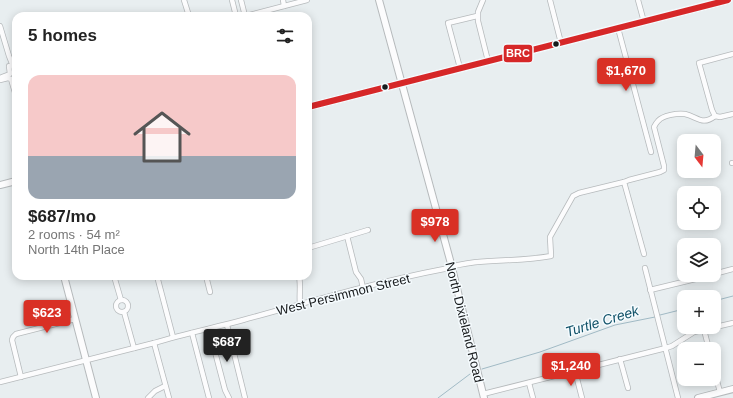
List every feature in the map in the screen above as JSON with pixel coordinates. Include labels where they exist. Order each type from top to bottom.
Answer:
[{"type":"main road","name":"North Dixieland Road","points":[[379,0],[484,396]]},
{"type":"main road","points":[[312,106],[728,0]]},
{"type":"main road","points":[[0,185],[12,182]]},
{"type":"main road","points":[[65,280],[96,398]]},
{"type":"main road","points":[[698,398],[733,389]]},
{"type":"street","points":[[184,0],[188,12]]},
{"type":"street","points":[[232,0],[235,12]]},
{"type":"street","points":[[241,0],[244,12]]},
{"type":"street","points":[[283,0],[284,6]]},
{"type":"street","points":[[261,12],[307,0]]},
{"type":"street","points":[[483,0],[477,16],[488,61]]},
{"type":"street","points":[[550,0],[561,43]]},
{"type":"street","points":[[638,0],[644,22]]},
{"type":"street","points":[[460,68],[448,23],[477,16]]},
{"type":"street","points":[[0,26],[12,68]]},
{"type":"street","points":[[618,28],[651,152]]},
{"type":"street","points":[[733,54],[699,63],[715,116],[720,118],[733,114]]},
{"type":"street","points":[[0,79],[12,77]]},
{"type":"street","points":[[644,254],[624,182],[664,170],[654,127],[658,120],[664,117],[679,114],[684,114],[704,121],[710,120],[715,116]]},
{"type":"street","name":"West Persimmon Street","points":[[0,382],[300,304],[472,262],[551,256],[550,237],[574,196],[579,193],[624,182]]},
{"type":"street","points":[[312,247],[368,230]]},
{"type":"street","points":[[347,236],[356,272],[361,279],[363,288]]},
{"type":"street","points":[[645,268],[678,398]]},
{"type":"street","points":[[721,273],[733,269]]},
{"type":"street","points":[[115,280],[120,300],[117,303],[117,308],[119,311],[124,312]]},
{"type":"street","points":[[158,280],[173,337]]},
{"type":"street","points":[[207,280],[210,292]]},
{"type":"street","points":[[300,280],[300,304]]},
{"type":"street","points":[[650,290],[684,282]]},
{"type":"street","points":[[120,300],[126,301],[128,304],[128,308],[124,312]]},
{"type":"street","points":[[124,312],[134,348]]},
{"type":"street","points":[[21,377],[12,340],[13,337],[16,334],[75,319]]},
{"type":"street","points":[[721,326],[733,323]]},
{"type":"street","points":[[227,324],[245,398]]},
{"type":"street","points":[[209,328],[225,390],[229,398]]},
{"type":"street","points":[[192,333],[209,398]]},
{"type":"street","points":[[484,396],[666,348],[672,346],[691,334]]},
{"type":"street","points":[[154,343],[168,398]]},
{"type":"street","points":[[620,359],[628,388]]},
{"type":"street","points":[[575,371],[582,398]]},
{"type":"street","points":[[530,383],[534,398]]},
{"type":"street","points":[[148,398],[155,391],[165,386]]},
{"type":"street","points":[[718,386],[720,392]]},
{"type":"waterway","name":"Turtle Creek","points":[[721,299],[733,296]]},
{"type":"waterway","name":"Turtle Creek","points":[[660,315],[677,311]]},
{"type":"waterway","name":"Turtle Creek","points":[[482,369],[540,352],[615,325],[655,317]]},
{"type":"waterway","name":"Turtle Creek","points":[[438,398],[470,374]]},
{"type":"transit line","name":"BRC","points":[[312,106],[728,0]]}]
